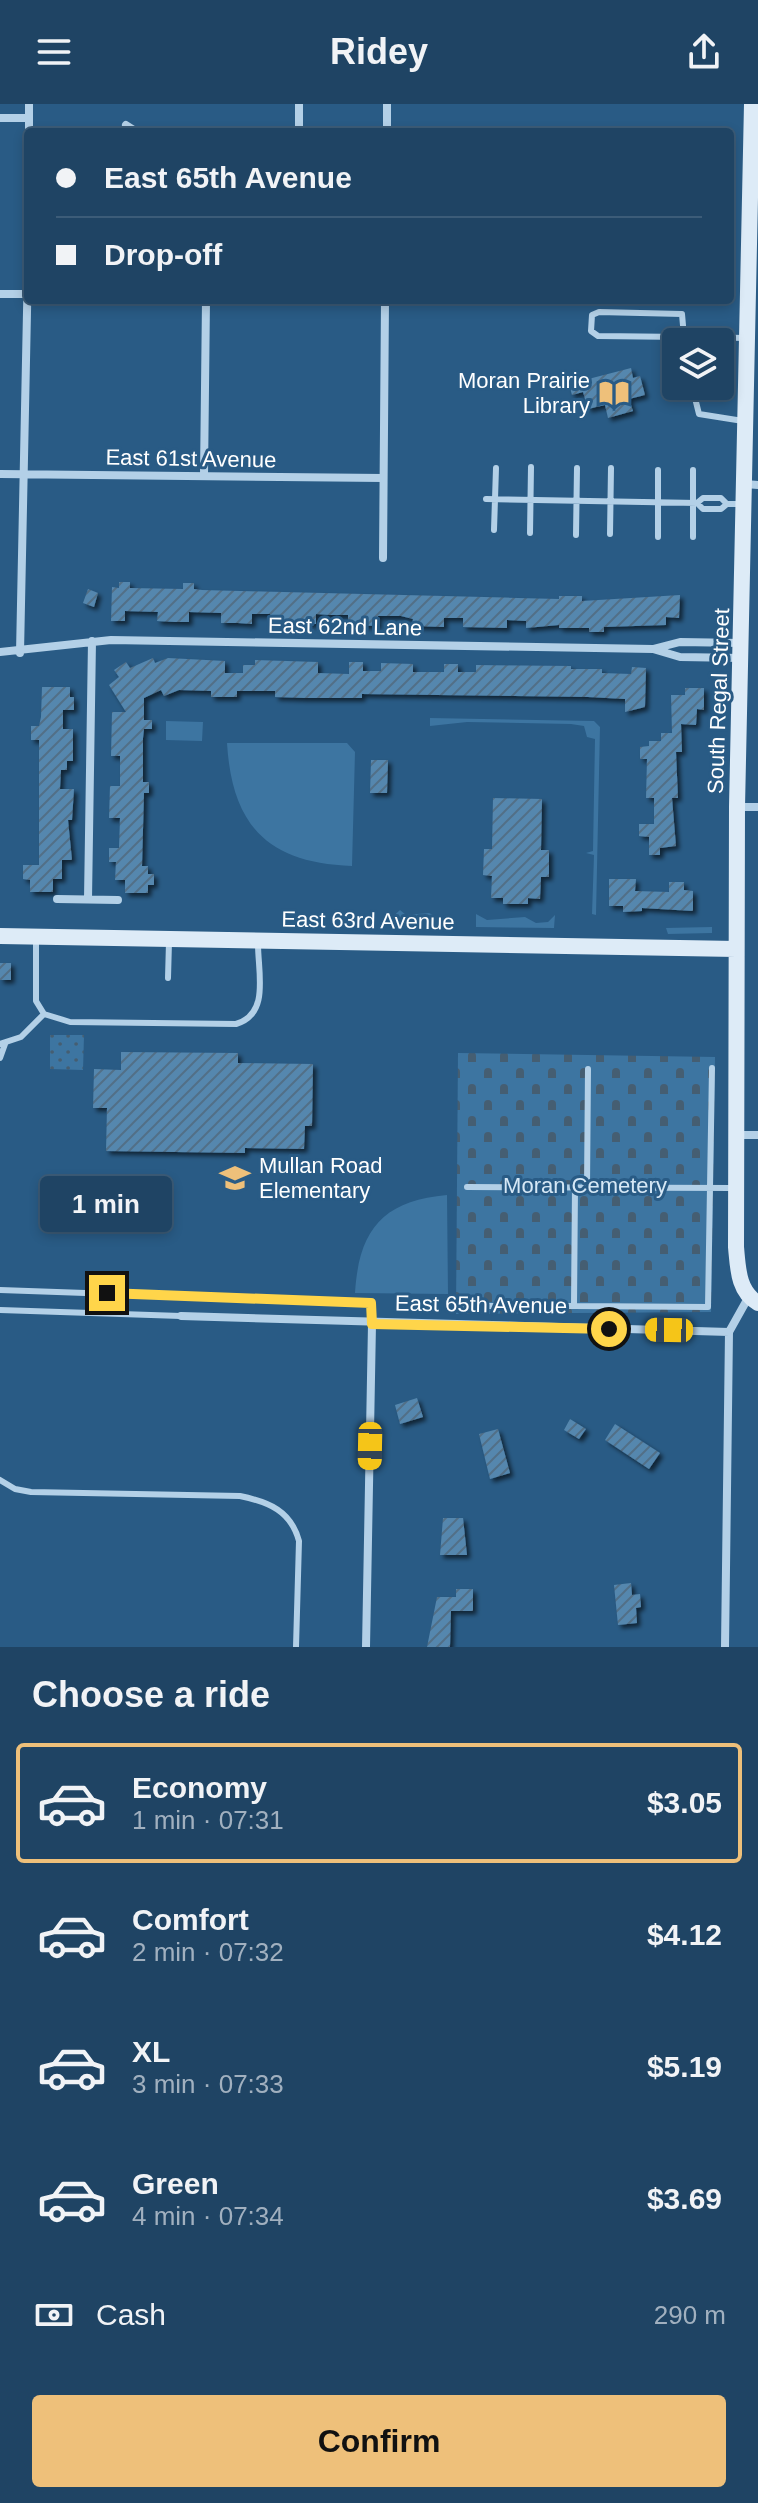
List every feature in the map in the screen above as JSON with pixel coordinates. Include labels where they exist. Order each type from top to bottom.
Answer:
[{"type":"street","points":[[29,104],[29,128]]},
{"type":"street","points":[[299,104],[299,128]]},
{"type":"street","points":[[387,104],[387,128]]},
{"type":"street","name":"South Regal Street","points":[[752,104],[755,183],[753,380],[747,422],[752,484],[745,504],[736,949],[739,968],[738,1274],[753,1301]]},
{"type":"street","points":[[0,118],[29,118]]},
{"type":"street","points":[[126,125],[131,128]]},
{"type":"street","points":[[0,294],[24,294]]},
{"type":"street","points":[[20,653],[28,304]]},
{"type":"street","points":[[204,475],[206,304]]},
{"type":"street","points":[[383,558],[385,304]]},
{"type":"street","name":"East 61st Avenue","points":[[0,474],[383,478]]},
{"type":"street","points":[[88,899],[92,641]]},
{"type":"street","name":"East 62nd Lane","points":[[0,652],[20,653],[92,641],[653,649],[680,642],[741,650]]},
{"type":"street","name":"East 62nd Lane","points":[[653,649],[680,657],[702,658],[741,650]]},
{"type":"street","points":[[737,807],[758,807]]},
{"type":"street","points":[[57,899],[118,900]]},
{"type":"street","name":"East 63rd Avenue","points":[[0,936],[736,949]]},
{"type":"street","points":[[738,1135],[758,1135]]},
{"type":"street","points":[[725,1647],[729,1332],[753,1301]]},
{"type":"street","name":"East 65th Avenue","points":[[181,1316],[372,1324],[729,1332]]},
{"type":"street","points":[[366,1647],[372,1324]]},
{"type":"lane","points":[[599,312],[682,314],[684,340],[598,336],[591,331],[592,315],[599,312]]},
{"type":"lane","points":[[696,400],[699,414],[703,416],[747,422]]},
{"type":"lane","points":[[530,533],[531,467]]},
{"type":"lane","points":[[494,530],[496,468]]},
{"type":"lane","points":[[576,535],[577,468]]},
{"type":"lane","points":[[610,534],[611,468]]},
{"type":"lane","points":[[658,470],[658,537]]},
{"type":"lane","points":[[693,470],[693,537]]},
{"type":"lane","points":[[486,499],[695,503],[703,498],[721,498],[727,504]]},
{"type":"lane","points":[[695,503],[703,509],[745,504]]},
{"type":"lane","points":[[36,936],[36,1001],[44,1014],[70,1022],[236,1024],[247,1021],[254,1016],[259,1001],[258,940]]},
{"type":"lane","points":[[168,978],[169,939]]},
{"type":"lane","points":[[0,1058],[2,1044],[21,1037],[44,1014]]},
{"type":"lane","points":[[465,1306],[708,1307],[712,1068]]},
{"type":"lane","points":[[587,1187],[588,1069]]},
{"type":"lane","points":[[467,1187],[737,1188]]},
{"type":"lane","points":[[574,1306],[575,1187]]},
{"type":"lane","points":[[0,1290],[371,1303],[372,1324]]},
{"type":"lane","points":[[0,1310],[181,1316]]},
{"type":"lane","points":[[0,1480],[15,1489],[31,1492],[240,1496],[265,1501],[278,1508],[295,1528],[299,1541],[296,1647]]},
{"type":"green space","points":[[430,718],[594,721],[600,727],[596,915],[592,914],[594,855],[586,853],[593,851],[595,739],[587,737],[584,726],[571,724],[467,722],[430,726]]},
{"type":"green space","points":[[166,721],[203,722],[202,741],[166,740]]},
{"type":"green space","points":[[227,743],[347,743],[355,752],[352,866],[298,857],[277,848],[260,834],[247,818],[237,797]]},
{"type":"green space","points":[[400,910],[406,915],[429,913],[441,919],[441,926],[389,926],[386,923]]},
{"type":"green space","points":[[476,914],[487,920],[525,917],[536,923],[548,922],[555,915],[554,928],[476,927]]},
{"type":"green space","points":[[712,927],[712,933],[668,934],[666,928]]},
{"type":"green space","points":[[50,1035],[84,1035],[83,1070],[50,1069]]},
{"type":"green space","name":"Moran Cemetery","points":[[458,1053],[715,1057],[711,1312],[456,1314]]},
{"type":"green space","points":[[447,1195],[448,1294],[355,1293],[362,1252],[378,1222],[406,1204]]},
{"type":"building","name":"Moran Prairie Library","points":[[631,368],[633,378],[640,376],[645,395],[629,399],[633,411],[608,418],[605,405],[588,409],[583,392],[572,395],[569,384]]},
{"type":"building","points":[[119,582],[130,582],[130,588],[183,589],[183,583],[194,583],[194,589],[202,590],[559,599],[559,596],[582,596],[582,601],[680,595],[679,618],[666,617],[666,625],[604,627],[604,632],[589,632],[589,628],[559,628],[559,625],[526,628],[526,621],[507,620],[507,628],[463,627],[463,618],[444,618],[444,627],[412,626],[413,619],[401,616],[378,616],[378,626],[348,625],[348,615],[316,614],[316,624],[270,624],[270,614],[252,614],[252,624],[221,623],[221,613],[189,612],[189,622],[157,621],[158,612],[125,611],[125,621],[111,621],[112,587],[119,588]]},
{"type":"building","points":[[88,589],[98,593],[94,607],[83,603]]},
{"type":"building","points":[[153,658],[155,663],[168,658],[225,661],[225,673],[243,673],[243,665],[255,665],[255,660],[318,662],[318,673],[349,674],[349,662],[363,662],[363,671],[381,671],[381,663],[413,664],[413,672],[444,672],[444,664],[458,664],[458,672],[476,672],[476,665],[571,666],[571,669],[602,669],[602,673],[631,674],[632,667],[646,668],[645,707],[625,712],[625,699],[588,697],[362,694],[362,698],[305,698],[275,697],[275,691],[237,691],[237,697],[211,697],[211,691],[179,690],[164,696],[161,690],[144,698],[144,720],[152,720],[152,729],[144,729],[143,738],[143,782],[149,782],[149,793],[144,793],[142,866],[148,866],[148,874],[154,874],[154,885],[148,885],[148,893],[125,893],[125,880],[115,880],[116,862],[109,862],[109,848],[119,848],[120,818],[109,818],[110,786],[120,786],[120,756],[111,756],[112,712],[126,712],[109,685],[119,677],[114,670],[126,662],[130,668]]},
{"type":"building","points":[[42,687],[70,687],[70,697],[74,697],[74,710],[63,710],[63,729],[73,729],[73,761],[67,761],[67,770],[61,770],[60,789],[74,789],[72,820],[68,820],[72,860],[62,860],[62,879],[53,879],[53,892],[30,892],[30,880],[23,879],[23,865],[39,865],[39,740],[31,740],[31,726],[39,726]]},
{"type":"building","points":[[685,688],[704,688],[704,710],[697,709],[696,725],[681,724],[682,752],[676,752],[678,798],[672,798],[676,846],[660,848],[660,855],[649,855],[649,837],[639,836],[639,824],[654,824],[654,798],[646,798],[647,759],[640,759],[640,747],[649,746],[649,741],[661,741],[661,733],[672,733],[671,695],[685,695]]},
{"type":"building","points":[[371,760],[388,760],[387,793],[370,793]]},
{"type":"building","points":[[493,798],[542,799],[541,850],[549,850],[549,877],[541,877],[540,899],[528,898],[528,904],[503,904],[503,898],[491,898],[492,876],[483,875],[484,849],[492,849]]},
{"type":"building","points":[[609,879],[636,879],[635,891],[669,892],[669,882],[684,882],[684,890],[693,891],[693,911],[642,908],[642,911],[623,912],[623,906],[609,906]]},
{"type":"building","points":[[0,963],[11,963],[11,980],[0,980]]},
{"type":"building","points":[[121,1052],[238,1053],[238,1063],[313,1064],[312,1126],[305,1126],[304,1149],[245,1148],[245,1153],[106,1151],[107,1108],[93,1108],[94,1069],[121,1070]]},
{"type":"building","points":[[417,1398],[423,1417],[400,1424],[395,1405]]},
{"type":"building","points":[[570,1419],[586,1429],[579,1439],[564,1430]]},
{"type":"building","points":[[615,1424],[660,1453],[649,1469],[605,1440]]},
{"type":"building","points":[[498,1429],[510,1473],[490,1479],[479,1434]]},
{"type":"building","points":[[443,1518],[463,1518],[467,1555],[440,1555]]},
{"type":"building","points":[[631,1583],[632,1595],[640,1594],[641,1607],[636,1608],[637,1623],[618,1625],[614,1585]]},
{"type":"building","points":[[456,1589],[473,1589],[473,1611],[451,1611],[450,1647],[427,1647],[437,1597],[456,1597]]},
{"type":"place","name":"Moran Prairie Library","points":[[614,393]]},
{"type":"place","name":"Mullan Road Elementary","points":[[235,1178]]},
{"type":"route","points":[[107,1293],[371,1303],[372,1324],[609,1329]]}]
